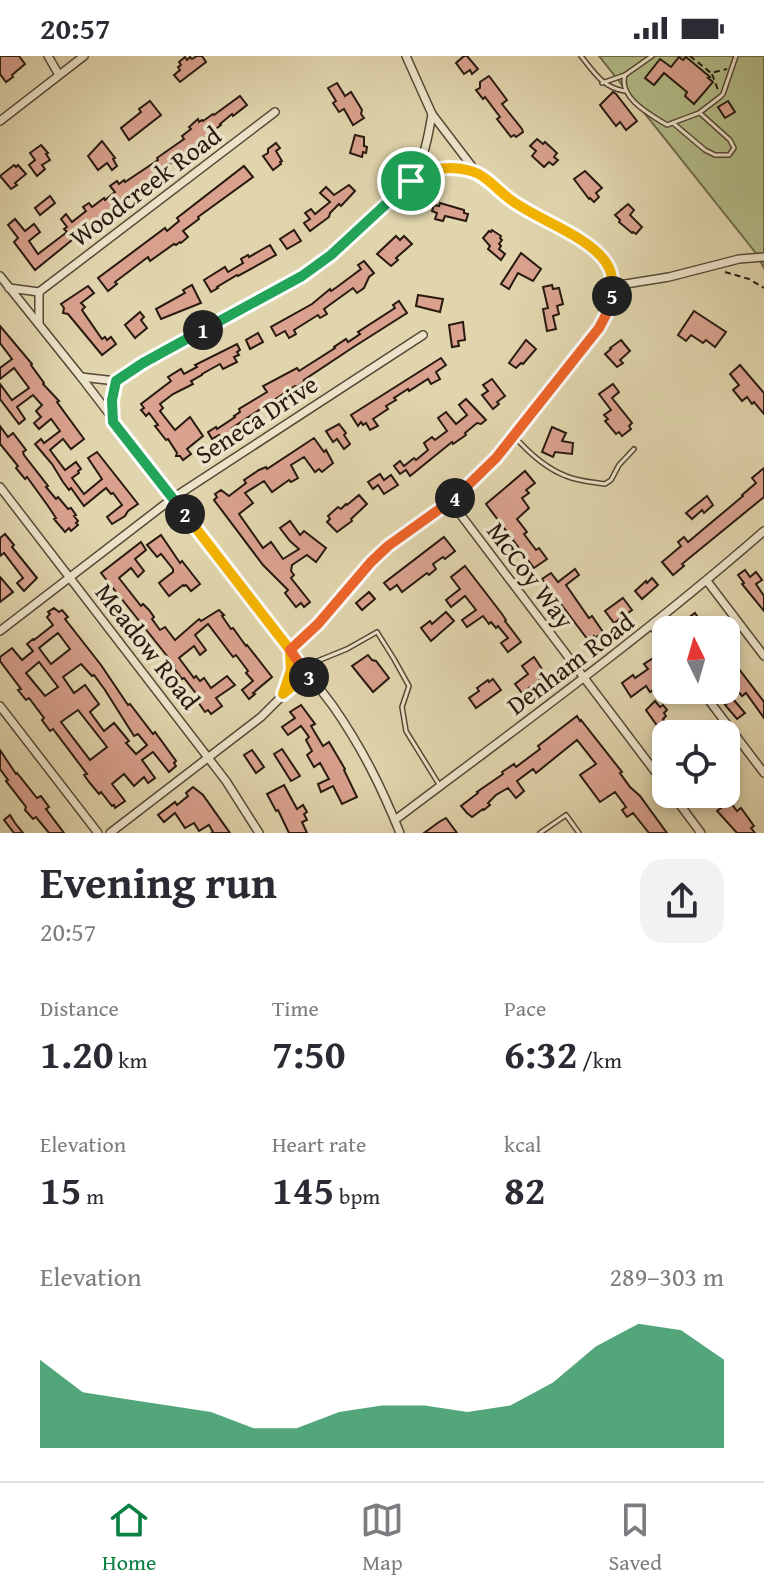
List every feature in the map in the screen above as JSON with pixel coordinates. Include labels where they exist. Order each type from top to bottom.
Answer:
[{"type":"street","points":[[48,56],[59,75]]},
{"type":"street","points":[[0,121],[84,56]]},
{"type":"street","points":[[283,694],[291,670],[290,650],[318,624],[381,553],[475,481],[604,321],[612,301],[612,271],[597,252],[529,212],[477,173],[432,114],[406,56]]},
{"type":"street","name":"Woodcreek Road","points":[[39,292],[275,112]]},
{"type":"street","points":[[411,181],[427,143],[432,114]]},
{"type":"street","points":[[81,377],[116,381],[169,348],[302,276],[331,255],[411,181],[424,173],[457,168],[477,173]]},
{"type":"street","points":[[613,286],[764,256]]},
{"type":"street","points":[[0,276],[81,377],[341,718],[378,779],[400,833]]},
{"type":"street","points":[[9,288],[39,292],[39,326]]},
{"type":"street","name":"Seneca Drive","points":[[0,631],[173,498],[423,335]]},
{"type":"street","points":[[113,422],[112,400],[116,381]]},
{"type":"street","name":"Meadow Road","points":[[0,487],[226,781],[259,833]]},
{"type":"street","name":"McCoy Way","points":[[451,502],[652,768]]},
{"type":"street","name":"Denham Road","points":[[663,616],[764,531]]},
{"type":"street","points":[[707,581],[764,656]]},
{"type":"street","name":"Denham Road","points":[[395,820],[652,625]]},
{"type":"street","points":[[110,833],[261,717],[294,685],[314,682]]},
{"type":"street","points":[[712,704],[764,773]]},
{"type":"street","points":[[0,706],[98,833]]},
{"type":"street","points":[[682,808],[701,833]]},
{"type":"lane","points":[[581,56],[602,83],[625,91]]},
{"type":"lane","points":[[602,83],[625,75],[652,56]]},
{"type":"lane","points":[[625,75],[622,80],[625,91],[642,109],[667,125],[699,113],[720,97],[736,56]]},
{"type":"lane","points":[[673,123],[705,150],[715,155],[729,155],[734,148],[730,140],[699,113]]},
{"type":"lane","points":[[514,436],[526,450],[567,477],[605,484],[634,449]]},
{"type":"lane","points":[[302,667],[347,649],[377,632],[409,686],[402,707],[406,731],[441,786]]},
{"type":"lane","points":[[540,833],[566,815],[579,833]]},
{"type":"path","points":[[690,56],[711,73],[720,97]]},
{"type":"path","points":[[711,73],[732,67]]},
{"type":"path","points":[[714,264],[718,270],[749,279],[764,288]]},
{"type":"green space","points":[[599,56],[764,56],[764,268],[755,252]]},
{"type":"building","points":[[0,56],[19,56],[25,64],[6,82],[0,74]]},
{"type":"building","points":[[202,56],[206,62],[180,82],[174,75],[180,70],[179,62],[185,57],[187,60]]},
{"type":"building","points":[[464,56],[478,69],[472,74],[470,70],[464,74],[456,63]]},
{"type":"building","points":[[679,57],[683,60],[686,57],[713,82],[694,104],[685,96],[687,92],[664,73],[654,85],[645,78],[660,59],[671,67]]},
{"type":"building","points":[[489,76],[507,100],[502,104],[522,129],[523,132],[516,137],[511,137],[497,119],[500,117],[476,90],[480,88],[480,82]]},
{"type":"building","points":[[337,83],[345,96],[351,92],[362,110],[364,118],[353,125],[344,109],[339,112],[333,103],[336,101],[328,88]]},
{"type":"building","points":[[613,92],[637,121],[626,130],[620,122],[616,126],[600,105]]},
{"type":"building","points":[[240,96],[247,105],[35,270],[14,242],[18,238],[8,225],[15,219],[25,231],[34,224],[40,232],[29,241],[38,254],[67,232],[61,219],[66,214],[72,222],[86,211],[83,207],[89,203],[92,207],[105,200],[115,192],[110,186],[117,181],[119,184],[125,182],[158,160],[184,139],[182,136],[198,119],[199,122],[203,121],[214,115]]},
{"type":"building","points":[[150,101],[161,115],[129,140],[121,128]]},
{"type":"building","points":[[728,101],[735,112],[725,118],[718,107]]},
{"type":"building","points":[[355,135],[364,137],[364,146],[367,147],[362,157],[350,153]]},
{"type":"building","points":[[537,139],[557,153],[554,157],[558,160],[553,165],[549,162],[544,167],[532,156],[536,151],[530,146]]},
{"type":"building","points":[[102,141],[115,158],[117,166],[112,170],[107,163],[98,170],[88,156]]},
{"type":"building","points":[[276,143],[280,148],[276,151],[282,161],[273,170],[263,156]]},
{"type":"building","points":[[41,145],[50,160],[42,165],[45,169],[37,176],[29,165],[35,160],[30,153]]},
{"type":"building","points":[[14,165],[26,174],[11,189],[0,176]]},
{"type":"building","points":[[244,166],[253,177],[198,217],[183,231],[188,237],[150,261],[148,257],[108,291],[98,278],[165,228],[167,231],[179,221],[177,218]]},
{"type":"building","points":[[585,171],[602,188],[596,193],[599,197],[594,202],[574,179]]},
{"type":"building","points":[[349,185],[355,191],[310,231],[304,223],[310,219],[305,213],[311,209],[315,214],[330,202],[320,193],[326,187],[334,195]]},
{"type":"building","points":[[50,196],[55,203],[40,215],[35,208]]},
{"type":"building","points":[[440,203],[464,210],[468,214],[466,221],[445,216],[443,221],[435,219],[437,213],[432,211],[434,205],[439,206]]},
{"type":"building","points":[[628,204],[634,210],[630,215],[642,227],[636,234],[619,222],[615,215]]},
{"type":"building","points":[[294,230],[301,241],[287,249],[280,239]]},
{"type":"building","points":[[492,230],[501,236],[499,249],[505,254],[501,260],[488,249],[490,246],[483,238]]},
{"type":"building","points":[[396,236],[400,240],[404,236],[412,244],[391,266],[377,254]]},
{"type":"building","points":[[270,245],[276,255],[211,292],[204,280],[225,267],[228,272],[243,263],[241,259]]},
{"type":"building","points":[[521,253],[541,269],[533,281],[518,273],[509,289],[501,284]]},
{"type":"building","points":[[364,261],[374,273],[364,288],[357,293],[353,288],[324,309],[327,314],[320,318],[318,315],[294,330],[296,334],[289,338],[285,331],[276,336],[271,327],[337,287],[361,269],[358,265]]},
{"type":"building","points":[[192,285],[201,303],[161,319],[156,309],[185,293],[183,290]]},
{"type":"building","points":[[552,285],[553,289],[559,288],[563,304],[557,306],[559,314],[553,316],[556,329],[547,331],[543,309],[548,308],[543,287]]},
{"type":"building","points":[[88,286],[94,293],[81,303],[85,307],[82,310],[102,339],[111,337],[116,344],[102,355],[68,314],[63,313],[61,304]]},
{"type":"building","points":[[418,295],[443,299],[440,312],[416,306]]},
{"type":"building","points":[[399,301],[407,313],[232,428],[234,431],[222,438],[219,435],[212,439],[208,432],[235,417],[239,409],[267,392],[263,386],[297,368],[299,371],[346,339],[348,342],[395,308],[393,305]]},
{"type":"building","points":[[694,311],[726,332],[715,347],[691,335],[686,341],[678,335]]},
{"type":"building","points":[[140,312],[147,328],[135,338],[125,325]]},
{"type":"building","points":[[463,322],[465,340],[458,341],[459,346],[452,347],[449,325]]},
{"type":"building","points":[[0,326],[32,364],[84,439],[71,449],[63,439],[50,450],[65,470],[76,462],[81,469],[72,478],[84,494],[102,479],[88,458],[97,452],[138,504],[112,524],[107,517],[122,505],[113,493],[106,488],[84,506],[35,444],[41,439],[44,443],[60,431],[51,419],[39,429],[34,423],[41,417],[36,411],[42,405],[33,395],[17,407],[25,419],[19,424],[0,399],[0,384],[12,400],[29,388],[14,368],[0,379],[0,368],[12,359],[0,343]]},
{"type":"building","points":[[258,333],[263,342],[250,349],[246,340]]},
{"type":"building","points":[[526,340],[536,349],[516,368],[509,363]]},
{"type":"building","points":[[621,340],[630,351],[617,367],[605,354]]},
{"type":"building","points":[[237,344],[239,355],[234,357],[237,362],[223,369],[220,364],[160,404],[163,408],[160,411],[175,430],[190,417],[203,436],[187,449],[191,454],[183,460],[176,456],[177,453],[155,426],[158,425],[149,413],[146,416],[141,410],[144,408],[141,404],[171,381],[168,377],[181,369],[184,374],[197,367],[195,365]]},
{"type":"building","points":[[441,358],[446,365],[436,372],[440,379],[431,384],[428,379],[394,398],[396,400],[386,406],[388,409],[373,419],[378,426],[370,430],[366,423],[363,425],[361,422],[358,426],[351,415]]},
{"type":"building","points":[[740,365],[764,393],[764,414],[754,402],[752,404],[747,397],[742,401],[733,390],[739,385],[730,374]]},
{"type":"building","points":[[492,379],[505,396],[493,409],[482,395],[488,391],[483,385]]},
{"type":"building","points":[[613,384],[619,392],[612,398],[632,423],[629,426],[631,429],[622,436],[619,432],[616,434],[605,421],[608,419],[604,415],[611,410],[599,394]]},
{"type":"building","points":[[466,399],[486,420],[477,423],[466,435],[452,442],[410,476],[406,470],[400,474],[394,466],[400,461],[404,466],[414,458],[416,460],[428,450],[424,443],[432,437],[435,440],[447,431],[438,418],[446,412],[456,424],[467,415],[459,405]]},
{"type":"building","points":[[339,424],[350,444],[344,449],[337,439],[333,442],[326,431]]},
{"type":"building","points":[[0,426],[8,437],[13,433],[46,487],[76,515],[78,525],[71,531],[69,528],[65,532],[27,477],[25,479],[16,468],[18,466],[0,444]]},
{"type":"building","points":[[552,427],[566,433],[562,441],[573,443],[572,454],[555,452],[553,457],[542,452]]},
{"type":"building","points":[[314,438],[333,463],[322,472],[319,469],[315,472],[304,457],[291,465],[298,478],[289,480],[272,492],[264,481],[245,493],[253,503],[239,514],[263,548],[271,542],[283,559],[299,549],[280,528],[290,521],[300,535],[304,531],[326,548],[316,562],[307,555],[292,565],[294,575],[291,578],[310,602],[304,607],[301,603],[296,607],[285,593],[288,590],[263,565],[214,500],[217,497],[215,494],[221,490],[229,496],[246,483],[244,480],[259,470],[267,469]]},
{"type":"building","points":[[764,468],[764,497],[682,564],[684,566],[673,575],[662,562],[681,546],[678,542],[684,537],[688,542],[743,496],[756,483],[752,478]]},
{"type":"building","points":[[525,471],[535,483],[522,498],[529,508],[517,519],[536,550],[539,548],[547,559],[534,568],[486,504]]},
{"type":"building","points":[[380,474],[384,480],[391,475],[398,485],[384,494],[378,485],[373,489],[368,482]]},
{"type":"building","points":[[359,495],[367,504],[337,532],[327,522],[330,519],[328,516]]},
{"type":"building","points":[[707,496],[713,505],[692,519],[686,513]]},
{"type":"building","points":[[5,534],[37,578],[24,591],[17,583],[23,578],[4,553],[0,556],[0,538]]},
{"type":"building","points":[[161,535],[180,563],[182,561],[200,584],[191,591],[183,585],[169,596],[159,583],[173,569],[161,554],[157,557],[147,545]]},
{"type":"building","points":[[444,537],[455,551],[433,564],[436,569],[402,592],[397,585],[390,590],[384,583]]},
{"type":"building","points":[[141,542],[146,550],[135,559],[144,571],[138,577],[131,568],[119,578],[141,606],[143,604],[149,610],[160,630],[165,627],[175,640],[199,619],[201,621],[219,610],[272,677],[249,699],[242,690],[253,681],[246,673],[248,671],[208,624],[195,635],[206,650],[200,655],[194,646],[179,658],[194,678],[196,676],[200,681],[204,678],[211,688],[227,676],[235,685],[216,698],[222,706],[211,714],[208,710],[205,712],[198,702],[201,700],[101,573]]},
{"type":"building","points":[[465,566],[521,642],[508,652],[501,643],[508,638],[498,626],[489,624],[483,616],[467,627],[462,620],[476,610],[465,596],[451,607],[446,600],[460,589],[451,577]]},
{"type":"building","points":[[575,569],[579,575],[566,585],[603,632],[588,640],[542,579],[551,573],[558,582]]},
{"type":"building","points":[[745,570],[750,577],[756,572],[762,580],[756,584],[764,596],[764,611],[742,584],[738,575]]},
{"type":"building","points":[[0,577],[13,592],[0,602]]},
{"type":"building","points":[[652,578],[658,585],[642,599],[635,591]]},
{"type":"building","points":[[369,592],[375,599],[362,610],[356,603]]},
{"type":"building","points":[[623,598],[632,610],[614,623],[605,611]]},
{"type":"building","points":[[54,608],[59,612],[62,610],[68,617],[65,619],[128,705],[153,734],[155,732],[176,761],[176,766],[169,772],[153,752],[142,760],[155,778],[148,783],[144,777],[134,786],[124,774],[112,784],[125,801],[115,808],[89,782],[84,775],[87,774],[53,729],[50,731],[29,698],[26,700],[18,690],[21,689],[0,661],[0,657],[12,648],[22,660],[33,651],[27,644],[53,625],[47,617]],"holes":[[[58,633],[70,649],[51,664],[39,648]],[[39,662],[58,687],[45,696],[26,673]],[[81,664],[94,675],[134,736],[138,734],[147,745],[136,754],[114,723],[104,731],[90,712],[99,704],[85,685],[74,693],[63,677]],[[78,710],[107,747],[90,760],[61,722]]]},
{"type":"building","points":[[446,612],[454,621],[431,641],[421,628],[430,621],[432,624]]},
{"type":"building","points":[[368,655],[389,678],[373,692],[352,666]]},
{"type":"building","points":[[534,657],[546,675],[522,693],[515,684],[528,674],[522,666]]},
{"type":"building","points":[[652,659],[652,691],[646,686],[631,697],[622,683],[648,669],[644,664]]},
{"type":"building","points":[[740,670],[764,702],[764,718],[746,693],[742,696]]},
{"type":"building","points":[[493,679],[501,690],[476,708],[469,698],[479,691],[477,688]]},
{"type":"building","points":[[652,704],[658,704],[667,710],[664,720],[653,720],[646,710]]},
{"type":"building","points":[[737,704],[745,713],[737,719],[725,705]]},
{"type":"building","points":[[301,705],[315,724],[311,726],[323,746],[329,742],[357,797],[342,804],[333,786],[321,792],[318,784],[329,779],[320,763],[314,767],[307,755],[312,751],[306,740],[309,737],[301,726],[288,735],[282,727],[295,718],[290,712]]},
{"type":"building","points":[[577,716],[667,833],[649,833],[633,813],[627,817],[622,810],[626,807],[615,792],[600,802],[580,775],[596,764],[577,740],[536,773],[533,769],[517,781],[524,791],[516,798],[508,788],[472,817],[461,806],[502,772],[514,764],[516,767],[540,749],[538,746]]},
{"type":"building","points":[[282,749],[300,776],[291,781],[274,754]]},
{"type":"building","points":[[0,750],[37,798],[41,796],[49,807],[46,809],[64,833],[49,833],[36,817],[33,819],[25,810],[26,807],[0,769]]},
{"type":"building","points":[[252,750],[264,767],[256,773],[244,755]]},
{"type":"building","points":[[284,785],[297,809],[303,805],[307,812],[304,814],[307,820],[302,822],[307,833],[289,833],[267,794]]},
{"type":"building","points":[[193,787],[203,795],[230,833],[211,833],[209,825],[199,831],[194,823],[185,828],[175,813],[164,822],[158,815],[175,802],[177,805]]},
{"type":"building","points":[[735,808],[737,811],[741,808],[754,826],[751,828],[755,833],[737,833],[717,811]]},
{"type":"building","points":[[10,815],[23,833],[14,833],[4,820]]},
{"type":"building","points":[[446,818],[457,833],[424,833],[439,822]]},
{"type":"route","points":[[411,181],[331,255],[302,276],[169,348],[116,381],[112,400],[113,422],[290,650],[291,670],[283,694],[294,685],[314,682],[290,650],[318,624],[388,546],[451,502],[475,481],[599,328],[612,301],[612,271],[597,252],[529,212],[477,173],[457,168],[433,170],[411,181]]}]
